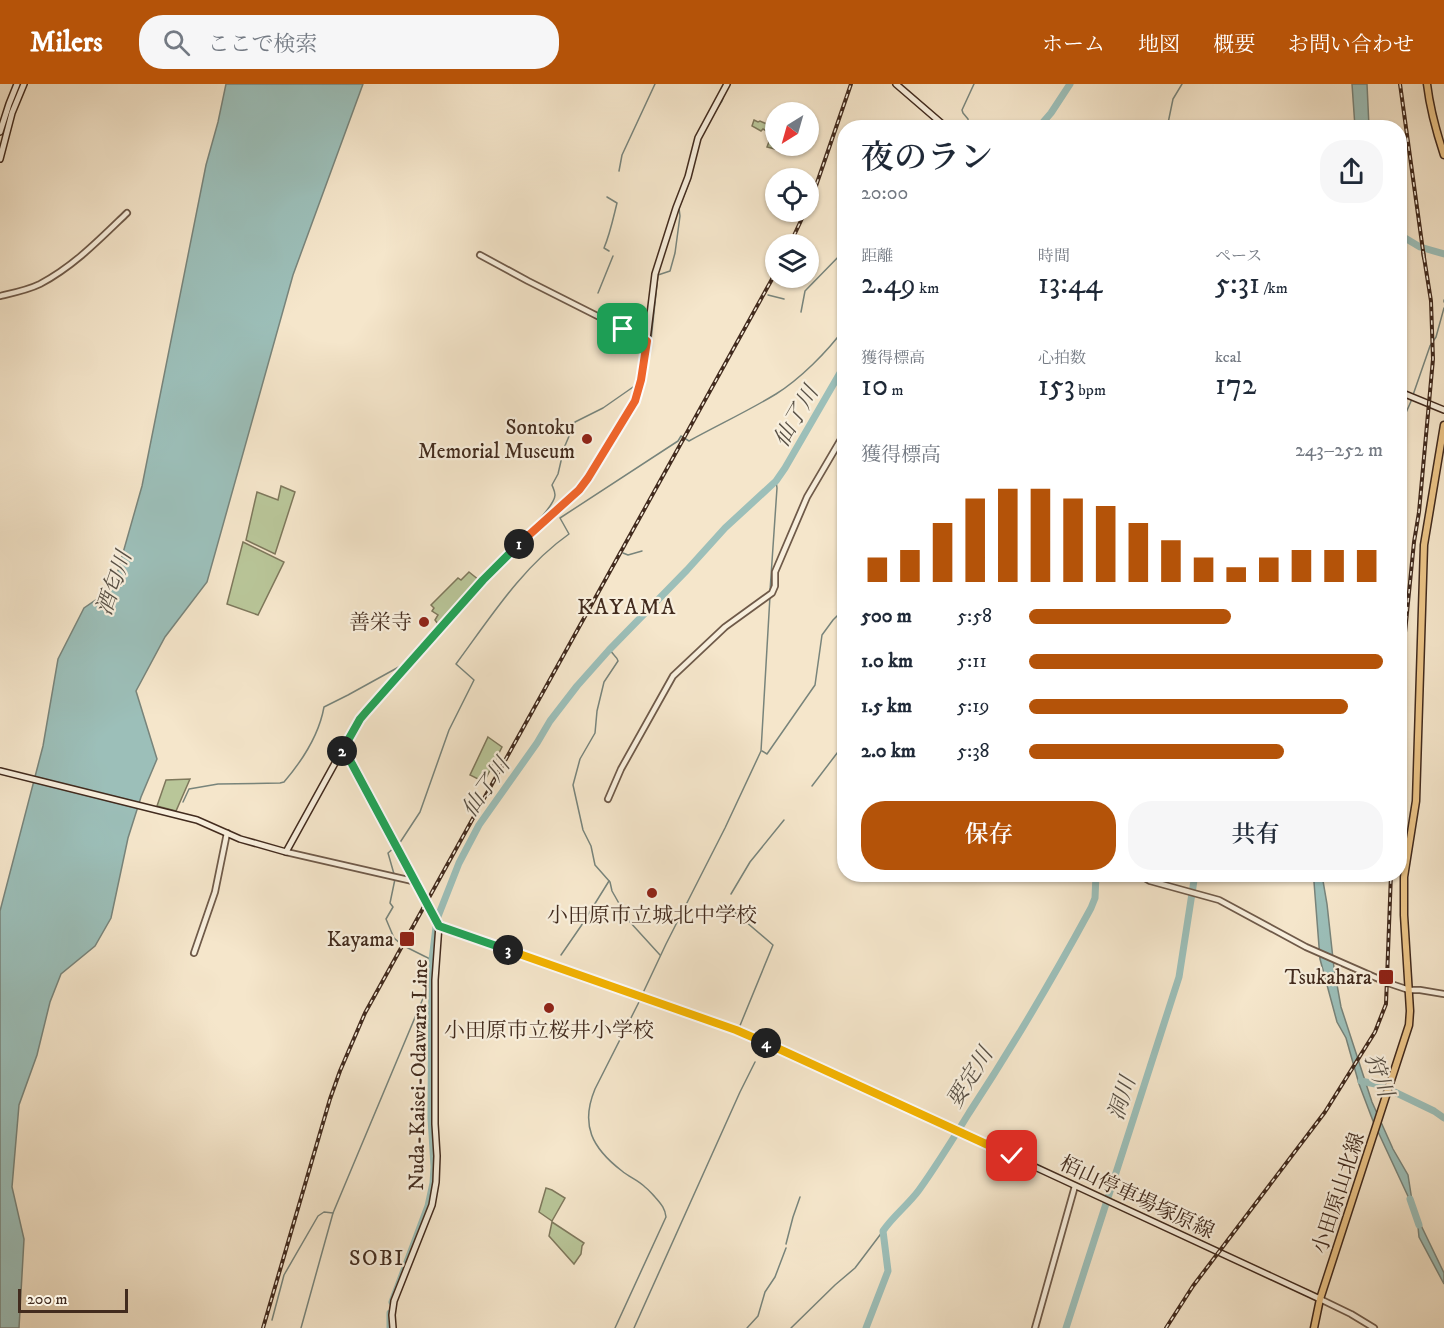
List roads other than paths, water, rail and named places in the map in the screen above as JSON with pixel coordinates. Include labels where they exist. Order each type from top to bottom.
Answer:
[{"type":"main road","points":[[0,132],[17,84]]},
{"type":"main road","points":[[0,159],[12,113],[24,84]]},
{"type":"main road","points":[[0,771],[197,820],[247,842],[286,852],[360,719],[483,580],[531,532],[579,490],[633,405],[640,383],[655,274],[688,177],[696,143],[727,84]]},
{"type":"main road","points":[[896,84],[938,120]]},
{"type":"main road","points":[[1427,84],[1431,116],[1444,155]]},
{"type":"main road","points":[[1407,395],[1444,410]]},
{"type":"main road","name":"小田原山北線","points":[[1407,858],[1416,801],[1424,545],[1444,425]]},
{"type":"main road","points":[[342,751],[348,756],[439,925]]},
{"type":"main road","name":"小田原山北線","points":[[1314,1328],[1320,1299],[1409,1025],[1404,882]]},
{"type":"main road","name":"栢山停車場塚原線","points":[[439,925],[736,1030],[1320,1299]]},
{"type":"main road","name":"Nuda-Kaisei-Odawara Line","points":[[393,1328],[394,1301],[432,1205],[436,1182],[435,978],[439,925]]},
{"type":"street","points":[[0,296],[39,284],[72,264],[128,213]]},
{"type":"street","points":[[480,255],[647,341]]},
{"type":"street","points":[[623,329],[648,330]]},
{"type":"street","points":[[608,799],[621,769],[673,676],[724,627],[770,594],[775,586],[775,572],[807,497],[837,446]]},
{"type":"street","points":[[194,953],[213,899],[228,833]]},
{"type":"street","points":[[286,852],[417,882]]},
{"type":"street","points":[[1154,882],[1219,900],[1311,950],[1409,990],[1444,994]]},
{"type":"street","points":[[1035,1328],[1075,1186]]},
{"type":"street","points":[[1320,1299],[1374,1328]]},
{"type":"water","points":[[226,84],[363,84],[293,275],[207,582],[165,637],[136,691],[157,759],[141,797],[128,838],[111,918],[95,946],[61,974],[50,1002],[37,1055],[19,1105],[12,1187],[24,1239],[19,1328],[0,1328],[0,911],[43,746],[58,659],[84,608],[113,588],[142,486],[206,165]]},
{"type":"water","points":[[1352,84],[1367,84],[1369,120],[1355,120]]},
{"type":"water","points":[[1314,882],[1323,882],[1341,1007],[1372,1102],[1393,1149],[1408,1175],[1413,1207],[1373,1121],[1359,1084],[1346,1038],[1337,1022],[1320,959]]},
{"type":"water","points":[[1417,1217],[1444,1273],[1444,1284],[1419,1237]]},
{"type":"waterway","points":[[619,171],[622,155],[655,84]]},
{"type":"waterway","points":[[968,120],[962,110],[974,84]]},
{"type":"waterway","name":"仙了川","points":[[1045,120],[1070,84]]},
{"type":"waterway","points":[[1169,120],[1173,99],[1182,84]]},
{"type":"waterway","points":[[712,116],[725,92]]},
{"type":"waterway","points":[[643,381],[650,349],[658,275],[670,271],[675,253],[679,208],[695,159]]},
{"type":"waterway","points":[[607,197],[617,203],[604,248],[609,251]]},
{"type":"waterway","points":[[1407,239],[1420,247],[1444,254]]},
{"type":"waterway","points":[[598,293],[613,256]]},
{"type":"waterway","points":[[801,312],[805,291],[837,258]]},
{"type":"waterway","points":[[768,295],[784,299]]},
{"type":"waterway","points":[[1413,395],[1430,346],[1436,337],[1444,308]]},
{"type":"waterway","points":[[399,844],[420,812],[449,730],[474,680],[456,664],[494,611],[522,578],[552,547],[569,534],[560,518],[678,441],[681,436],[689,441],[776,394],[813,364],[837,338]]},
{"type":"waterway","name":"仙了川","points":[[392,1302],[428,1206],[433,1183],[432,960],[437,919],[459,863],[479,825],[550,721],[577,686],[725,528],[776,481],[837,378]]},
{"type":"waterway","points":[[492,568],[538,521],[553,502],[555,495],[552,485],[558,474],[564,448],[575,422],[603,408],[636,385]]},
{"type":"waterway","points":[[1407,410],[1412,399]]},
{"type":"waterway","points":[[770,591],[776,481]]},
{"type":"waterway","points":[[623,553],[628,555],[642,551]]},
{"type":"waterway","points":[[642,995],[761,751],[770,596]]},
{"type":"waterway","points":[[762,751],[767,754],[815,685],[822,635],[837,616]]},
{"type":"waterway","points":[[610,649],[618,661],[604,682],[597,711],[595,733],[580,759],[573,785],[583,830],[591,846],[595,865],[610,882],[612,891],[629,921],[660,955]]},
{"type":"waterway","points":[[183,802],[189,789],[218,784],[284,782],[309,747],[324,707],[406,663],[416,652]]},
{"type":"waterway","points":[[812,786],[837,753]]},
{"type":"waterway","points":[[731,894],[750,862],[784,820]]},
{"type":"waterway","points":[[394,874],[388,853],[395,847]]},
{"type":"waterway","points":[[395,879],[390,903],[393,907],[386,919],[394,938],[402,945]]},
{"type":"waterway","points":[[561,955],[609,881]]},
{"type":"waterway","name":"要定川","points":[[866,1328],[888,1271],[883,1231],[915,1195],[932,1171],[1001,1063],[1091,908],[1095,898],[1096,882]]},
{"type":"waterway","name":"洞川","points":[[1066,1328],[1179,977],[1194,882]]},
{"type":"waterway","points":[[732,910],[773,945],[739,1028]]},
{"type":"waterway","points":[[406,947],[432,960]]},
{"type":"waterway","points":[[301,1328],[333,1213],[431,983]]},
{"type":"waterway","points":[[615,1328],[666,1217],[662,1206],[649,1191],[603,1154],[596,1144],[589,1125],[589,1114],[595,1089],[640,1000]]},
{"type":"waterway","points":[[634,1328],[755,1062]]},
{"type":"waterway","points":[[1361,1081],[1380,1085],[1444,1118]]},
{"type":"waterway","points":[[786,1244],[800,1197]]},
{"type":"waterway","name":"狩川","points":[[1410,1199],[1419,1225]]},
{"type":"waterway","points":[[272,1320],[284,1275],[318,1216],[324,1212],[333,1213]]},
{"type":"waterway","points":[[791,1328],[855,1268],[883,1231]]},
{"type":"waterway","points":[[747,1328],[758,1316],[765,1292],[775,1277],[786,1248]]},
{"type":"waterway","name":"仙了川","points":[[390,1313],[390,1328]]},
{"type":"railway","points":[[839,120],[851,84]]},
{"type":"railway","points":[[1400,84],[1405,120]]},
{"type":"railway","points":[[819,177],[837,125]]},
{"type":"railway","points":[[1407,135],[1424,258]]},
{"type":"railway","points":[[795,234],[800,222]]},
{"type":"railway","points":[[1407,612],[1433,359],[1431,301],[1423,251]]},
{"type":"railway","points":[[263,1328],[330,1099],[365,1013],[767,288]]},
{"type":"railway","points":[[1166,1328],[1193,1286],[1325,1112],[1375,1032],[1386,1004],[1391,882]]},
{"type":"place","name":"Sontoku Memorial Museum","points":[[587,439]]},
{"type":"place","name":"善栄寺","points":[[424,622]]},
{"type":"place","name":"小田原市立城北中学校","points":[[652,893]]},
{"type":"place","name":"Kayama","points":[[407,939]]},
{"type":"place","name":"Tsukahara","points":[[1386,977]]},
{"type":"place","name":"小田原市立桜井小学校","points":[[549,1008]]},
{"type":"district","name":"KAYAMA","points":[[627,606]]},
{"type":"district","name":"SOBI","points":[[377,1257]]},
{"type":"water label","name":"酒匂川","points":[[113,583]]}]
